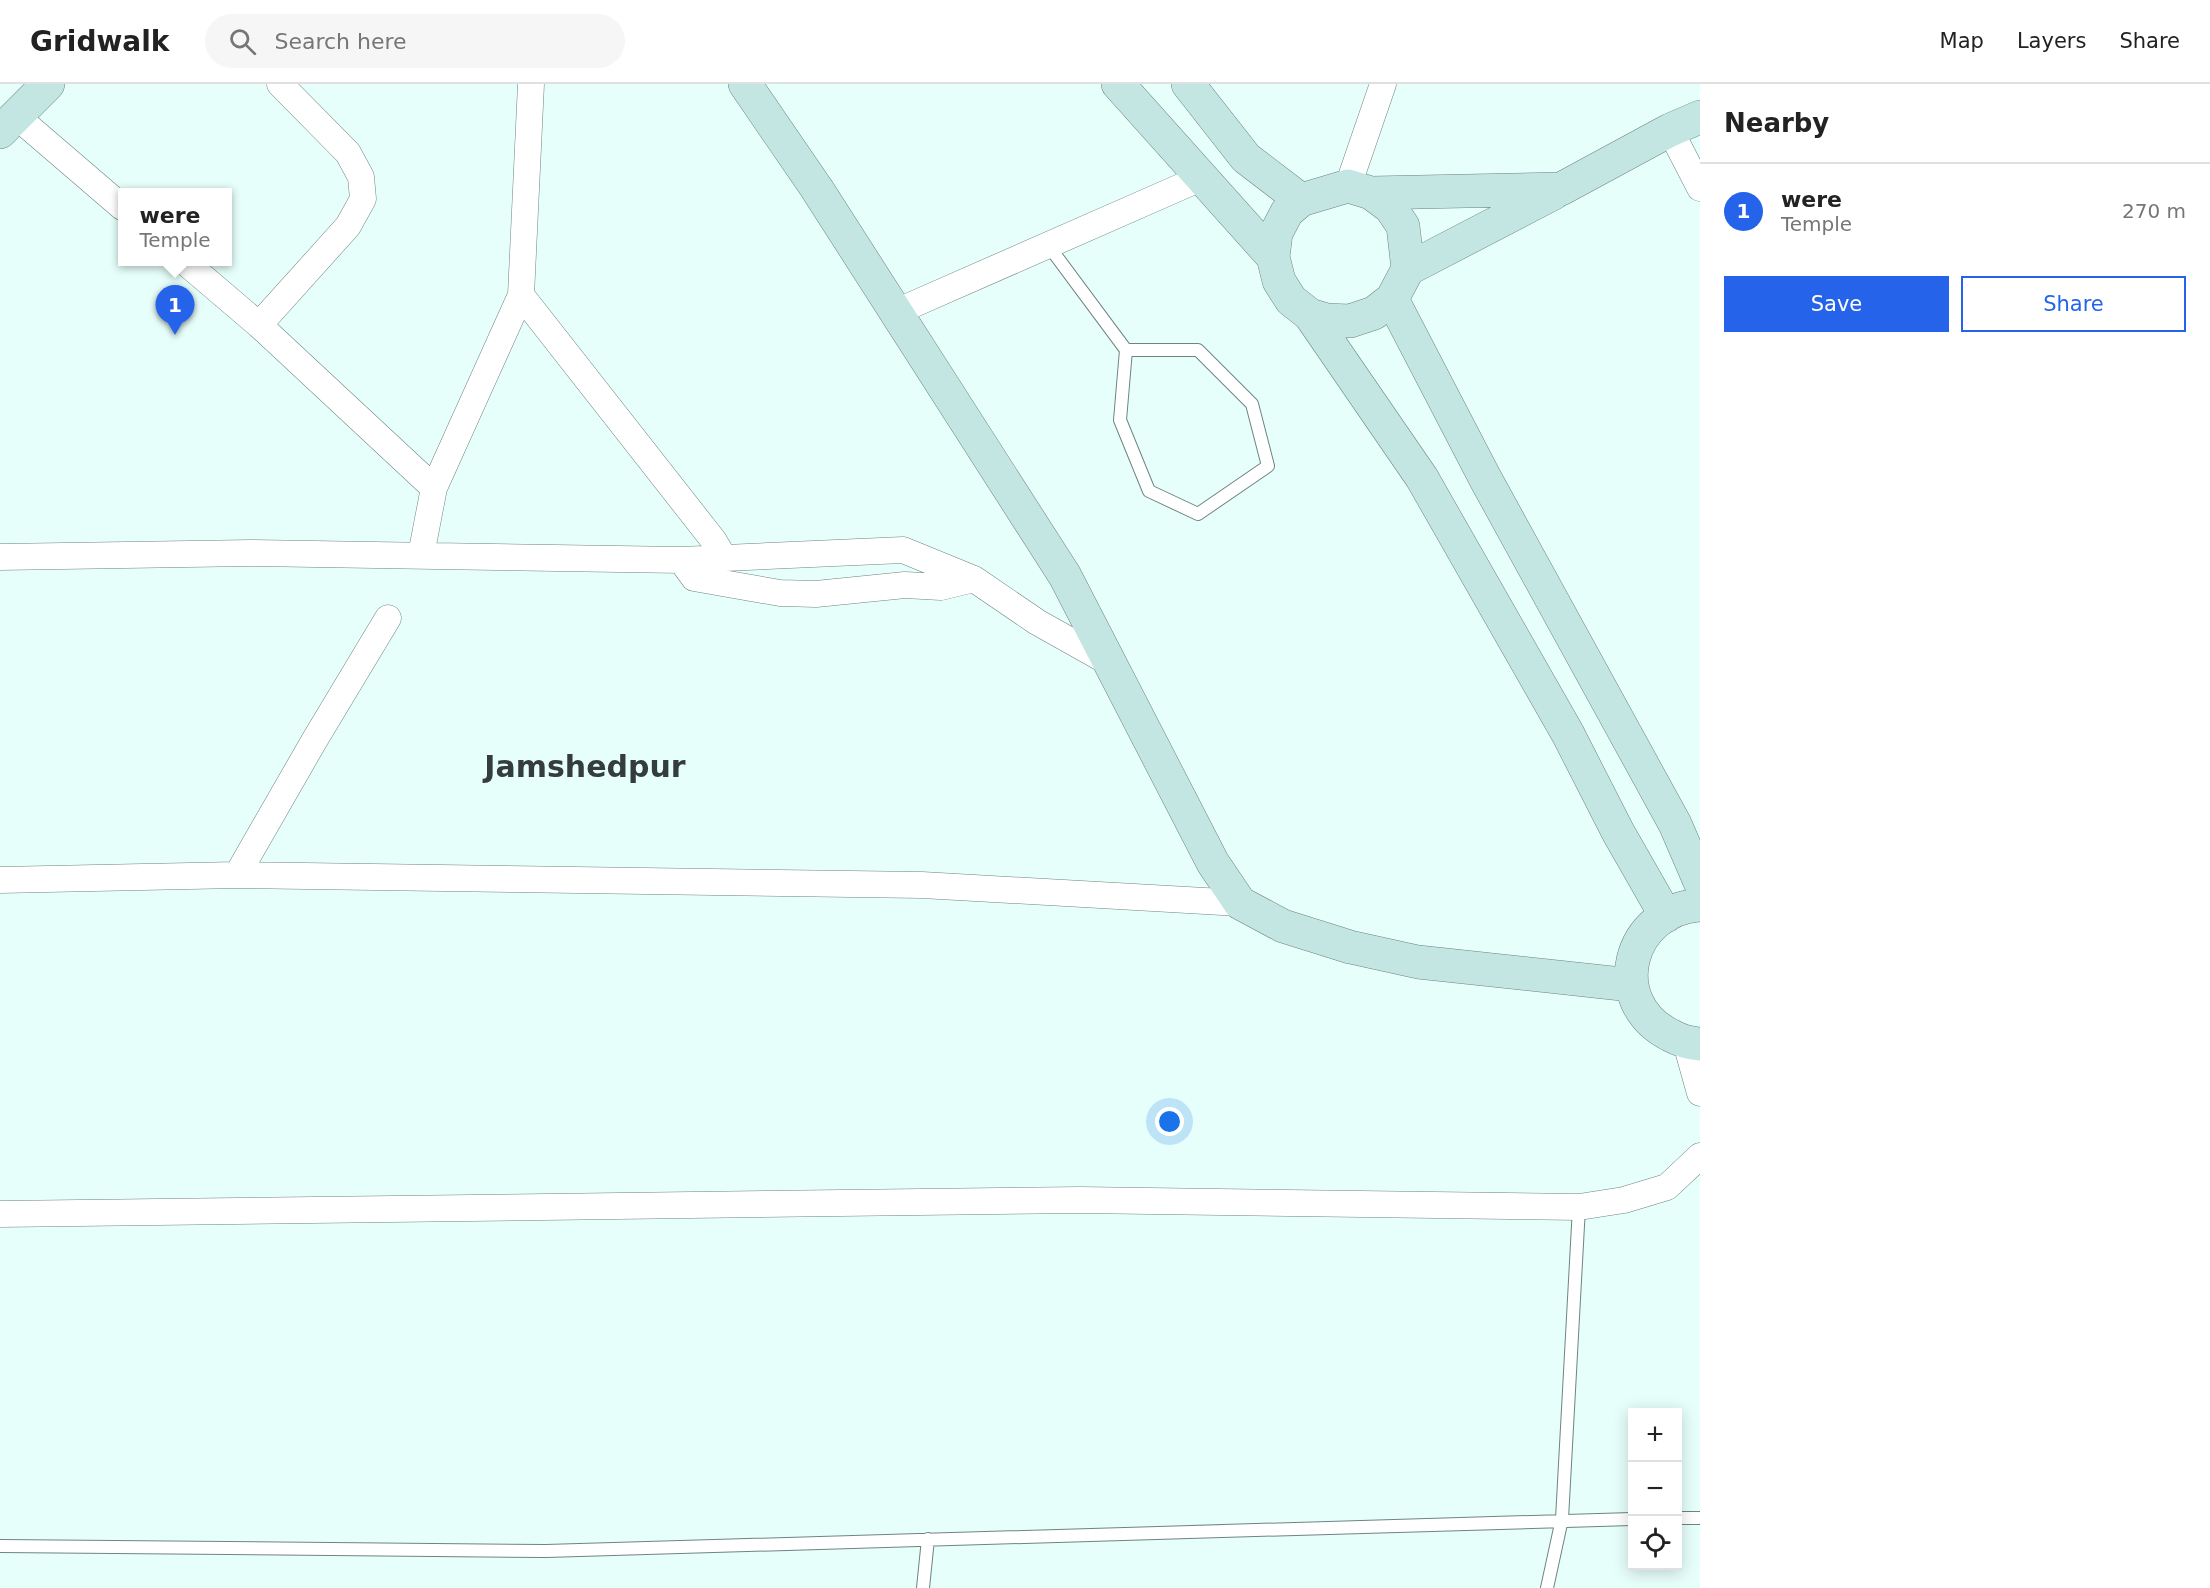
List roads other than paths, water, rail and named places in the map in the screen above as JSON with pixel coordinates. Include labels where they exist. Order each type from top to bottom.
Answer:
[{"type":"main road","points":[[8,124],[48,84]]},
{"type":"main road","points":[[745,84],[817,189],[1065,576],[1213,863],[1240,903],[1283,926],[1350,947],[1418,962],[1632,986]]},
{"type":"main road","points":[[1118,84],[1273,256]]},
{"type":"main road","points":[[1188,84],[1246,158],[1301,200]]},
{"type":"main road","points":[[1310,315],[1327,320],[1350,321],[1374,314],[1392,299],[1408,269],[1670,130],[1700,117]]},
{"type":"main road","points":[[1561,189],[1360,190],[1301,200],[1287,212],[1276,233],[1273,256],[1279,281],[1291,300],[1310,315],[1422,478],[1568,734],[1618,832],[1666,916]]},
{"type":"main road","points":[[1360,190],[1390,207],[1403,226],[1408,269]]},
{"type":"main road","points":[[1392,299],[1485,478],[1675,824],[1700,882]]},
{"type":"main road","points":[[1693,1044],[1655,1028],[1640,1009],[1632,986],[1631,968],[1638,944],[1652,924],[1685,906],[1700,905]]},
{"type":"street","points":[[259,325],[348,226],[363,199],[361,177],[348,153],[280,84]]},
{"type":"street","points":[[421,555],[434,488],[521,295],[531,84]]},
{"type":"street","points":[[1360,190],[1383,84]]},
{"type":"street","points":[[8,124],[118,203]]},
{"type":"street","points":[[1670,130],[1700,188]]},
{"type":"street","points":[[896,312],[1201,178]]},
{"type":"street","points":[[191,266],[259,325],[434,488]]},
{"type":"street","points":[[521,295],[707,532],[724,558]]},
{"type":"street","points":[[0,557],[251,553],[681,560],[903,550],[974,579],[1037,622],[1110,663]]},
{"type":"street","points":[[681,560],[694,578],[780,593],[816,594],[905,585],[941,587],[974,579]]},
{"type":"street","points":[[237,875],[388,618]]},
{"type":"street","points":[[0,880],[237,875],[922,885],[1240,903]]},
{"type":"street","points":[[1693,1044],[1700,1093]]},
{"type":"street","points":[[0,1214],[1080,1200],[1579,1207],[1624,1200],[1667,1187],[1700,1156]]},
{"type":"lane","points":[[1048,245],[1126,350],[1120,420],[1149,491],[1198,514],[1268,466],[1252,404],[1198,350],[1126,350]]},
{"type":"lane","points":[[1547,1588],[1562,1520],[1579,1207]]},
{"type":"lane","points":[[1682,1518],[1700,1518]]},
{"type":"lane","points":[[0,1546],[546,1551],[1628,1519]]},
{"type":"lane","points":[[923,1588],[928,1539]]},
{"type":"place","name":"were","points":[[175,335]]},
{"type":"district","name":"Jamshedpur","points":[[585,766]]}]
